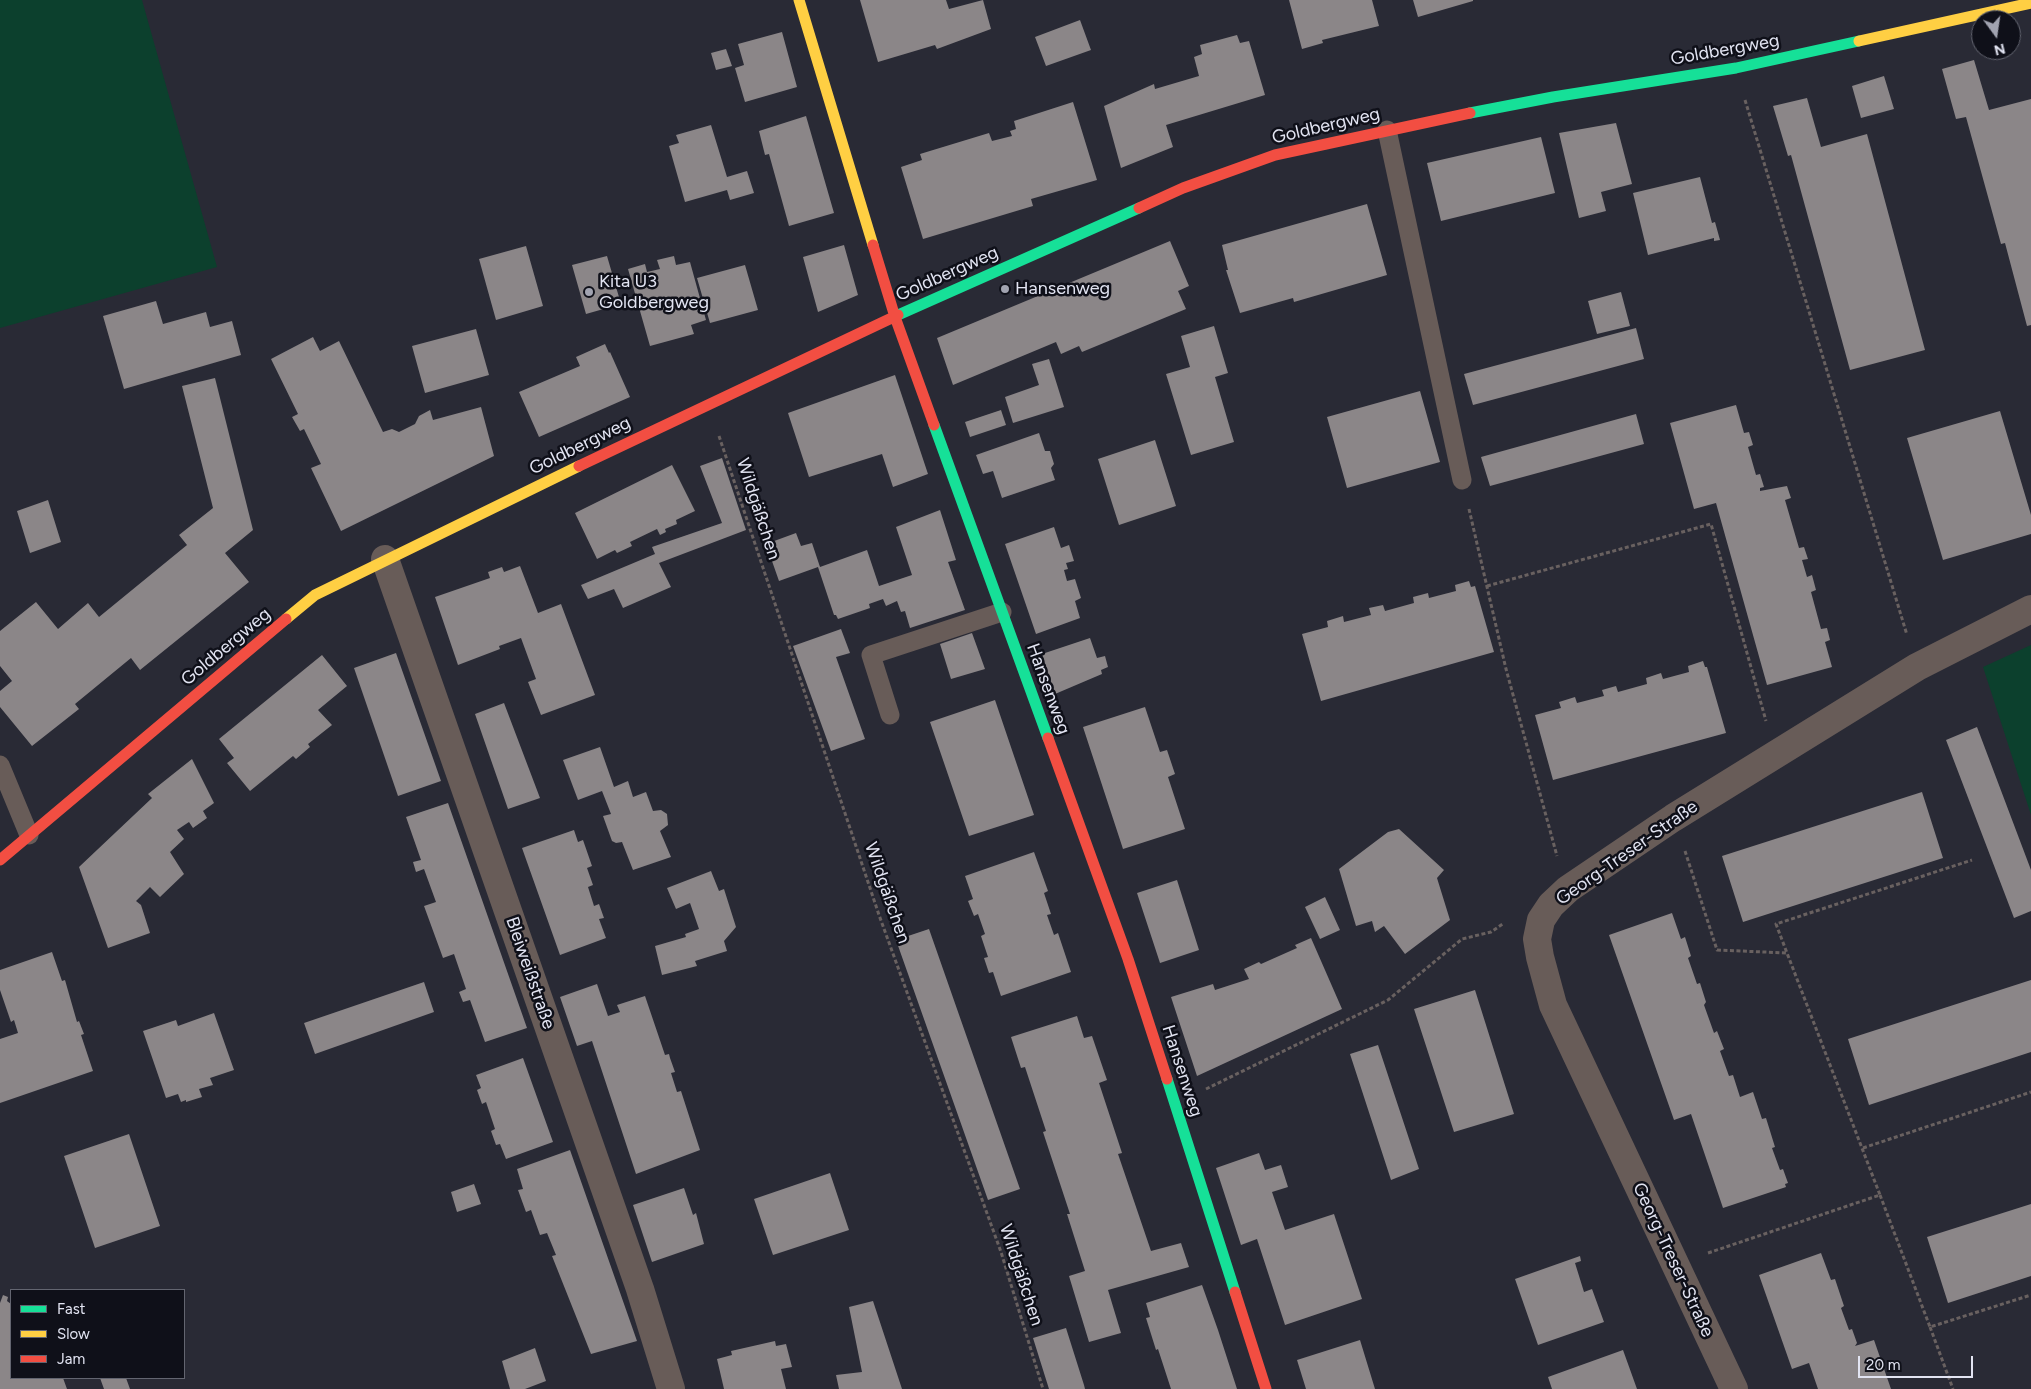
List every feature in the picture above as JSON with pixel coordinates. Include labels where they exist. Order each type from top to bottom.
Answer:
[{"type":"street","name":"Hansenweg","points":[[799,0],[895,317],[1128,959],[1266,1389]]},
{"type":"street","name":"Goldbergweg","points":[[0,860],[315,594],[385,558],[895,317],[1183,188],[1275,155],[1387,130],[1553,97],[1736,68],[2031,3]]},
{"type":"street","name":"Bleiweißstraße","points":[[385,558],[640,1289],[671,1389]]},
{"type":"street","name":"Georg-Treser-Straße","points":[[1734,1389],[1553,1005],[1544,980],[1537,939],[1541,920],[1551,905],[1568,889],[1673,818],[1917,667],[2031,609]]},
{"type":"lane","points":[[1387,130],[1462,480]]},
{"type":"lane","points":[[890,715],[871,655],[1002,612]]},
{"type":"lane","points":[[0,765],[29,835]]},
{"type":"path","points":[[1736,68],[1782,228],[1917,667]]},
{"type":"path","name":"Wildgäßchen","points":[[709,404],[879,915],[1000,1252],[1043,1389]]},
{"type":"path","points":[[1462,480],[1506,670],[1557,857],[1553,862]]},
{"type":"path","points":[[1486,586],[1711,524],[1776,755]]},
{"type":"path","points":[[1673,818],[1717,950],[1787,952]]},
{"type":"path","points":[[1953,1389],[1863,1148],[1776,924],[1972,860]]},
{"type":"path","points":[[1174,1105],[1388,1000],[1462,939],[1491,932],[1506,922]]},
{"type":"path","points":[[1863,1148],[2031,1092]]},
{"type":"path","points":[[1674,1264],[1880,1196]]},
{"type":"path","points":[[1930,1327],[2031,1295]]},
{"type":"green space","points":[[0,0],[142,0],[217,267],[0,328]]},
{"type":"green space","points":[[2031,645],[2031,815],[1983,667]]},
{"type":"building","points":[[860,0],[946,0],[949,9],[983,0],[991,29],[937,49],[935,45],[878,62]]},
{"type":"building","points":[[1289,0],[1372,0],[1379,26],[1322,40],[1323,43],[1302,49]]},
{"type":"building","points":[[1413,0],[1473,0],[1473,1],[1418,17]]},
{"type":"building","points":[[1080,20],[1091,50],[1046,66],[1035,37]]},
{"type":"building","points":[[782,32],[797,87],[745,102],[735,68],[744,65],[738,44]]},
{"type":"building","points":[[1237,35],[1240,43],[1249,41],[1265,95],[1166,125],[1173,147],[1121,168],[1104,106],[1154,84],[1155,89],[1199,76],[1194,57],[1202,54],[1200,45]]},
{"type":"building","points":[[726,49],[732,66],[716,70],[711,53]]},
{"type":"building","points":[[1974,60],[1989,110],[2031,99],[2031,325],[2027,326],[2005,243],[2001,244],[1966,117],[1956,119],[1942,69]]},
{"type":"building","points":[[1884,76],[1894,109],[1861,118],[1852,86]]},
{"type":"building","points":[[1807,98],[1821,147],[1867,134],[1925,350],[1850,370],[1791,155],[1788,156],[1773,106]]},
{"type":"building","points":[[1073,102],[1097,180],[1031,199],[1033,206],[923,239],[901,167],[922,160],[920,154],[989,133],[992,141],[1012,136],[1010,131],[1016,129],[1014,121]]},
{"type":"building","points":[[806,116],[834,213],[789,226],[769,154],[765,155],[759,131]]},
{"type":"building","points":[[1616,123],[1632,184],[1601,192],[1606,211],[1579,218],[1559,133]]},
{"type":"building","points":[[711,125],[727,177],[747,171],[754,193],[730,200],[727,190],[685,202],[669,146],[679,143],[676,135]]},
{"type":"building","points":[[1541,137],[1555,193],[1441,221],[1427,163]]},
{"type":"building","points":[[1700,177],[1712,223],[1715,222],[1720,240],[1714,241],[1714,238],[1648,255],[1633,193]]},
{"type":"building","points":[[1367,204],[1387,275],[1294,302],[1293,298],[1240,313],[1226,270],[1228,270],[1222,245]]},
{"type":"building","points":[[1170,241],[1189,286],[1178,291],[1186,309],[1082,352],[1079,346],[1061,354],[1056,342],[953,385],[937,338]]},
{"type":"building","points":[[844,245],[858,295],[818,312],[803,257]]},
{"type":"building","points":[[526,246],[543,306],[496,320],[479,259]]},
{"type":"building","points":[[607,256],[621,304],[586,314],[572,265]]},
{"type":"building","points":[[674,256],[676,265],[690,262],[706,320],[691,325],[694,334],[650,346],[628,269],[645,264],[647,272],[660,269],[657,260]]},
{"type":"building","points":[[745,265],[758,310],[710,323],[697,278]]},
{"type":"building","points":[[1621,292],[1630,326],[1597,334],[1588,301]]},
{"type":"building","points":[[156,301],[163,324],[206,312],[210,327],[232,321],[241,355],[124,389],[103,316]]},
{"type":"building","points":[[1214,326],[1228,373],[1215,377],[1234,442],[1191,455],[1166,374],[1190,367],[1181,336]]},
{"type":"building","points":[[1636,328],[1644,359],[1473,405],[1464,374]]},
{"type":"building","points":[[476,329],[489,375],[425,393],[412,346]]},
{"type":"building","points":[[313,337],[320,351],[339,341],[383,432],[392,429],[399,432],[415,424],[419,416],[430,410],[433,420],[481,407],[494,456],[341,531],[311,468],[321,464],[304,429],[300,431],[292,417],[298,414],[271,359]]},
{"type":"building","points":[[605,344],[630,397],[539,437],[519,392],[580,366],[576,357]]},
{"type":"building","points":[[1049,359],[1064,407],[1013,423],[1005,397],[1039,385],[1032,364]]},
{"type":"building","points":[[895,375],[928,474],[893,487],[882,454],[809,477],[788,413]]},
{"type":"building","points":[[215,378],[253,530],[225,553],[249,582],[140,670],[131,658],[75,704],[79,709],[32,746],[0,707],[0,691],[12,681],[0,666],[0,631],[36,602],[58,629],[88,603],[99,617],[187,545],[179,535],[213,508],[182,386]]},
{"type":"building","points":[[1420,391],[1440,462],[1347,488],[1327,417]]},
{"type":"building","points":[[1736,405],[1744,433],[1749,432],[1753,445],[1748,447],[1756,475],[1760,474],[1764,487],[1760,488],[1760,491],[1787,486],[1791,498],[1785,500],[1799,548],[1804,547],[1808,559],[1802,560],[1807,577],[1812,575],[1816,590],[1811,592],[1821,629],[1827,628],[1830,640],[1825,642],[1832,667],[1767,685],[1716,503],[1694,509],[1670,423]]},
{"type":"building","points":[[1001,410],[1006,425],[970,437],[965,422]]},
{"type":"building","points":[[2000,411],[2031,515],[2031,534],[1943,560],[1907,438]]},
{"type":"building","points":[[1636,414],[1644,444],[1490,486],[1481,457]]},
{"type":"building","points":[[1039,433],[1045,451],[1050,451],[1054,464],[1051,468],[1055,480],[1002,498],[993,471],[983,474],[976,455]]},
{"type":"building","points":[[1155,440],[1176,506],[1119,525],[1098,459]]},
{"type":"building","points":[[722,458],[746,530],[659,563],[671,587],[623,608],[614,589],[588,599],[581,585],[655,554],[652,547],[722,523],[700,466]]},
{"type":"building","points":[[672,465],[695,511],[676,520],[677,524],[665,529],[666,532],[660,535],[657,529],[630,542],[632,546],[617,553],[615,550],[597,559],[575,513]]},
{"type":"building","points":[[48,500],[61,542],[30,553],[17,511]]},
{"type":"building","points":[[940,510],[956,560],[948,562],[965,610],[910,628],[905,611],[901,612],[897,601],[886,606],[883,599],[869,604],[870,608],[838,619],[834,615],[818,567],[779,581],[766,544],[796,533],[801,546],[812,543],[820,567],[867,550],[879,586],[912,575],[896,527]]},
{"type":"building","points":[[1054,527],[1061,548],[1069,545],[1074,561],[1066,563],[1068,569],[1064,570],[1067,581],[1075,579],[1081,598],[1075,601],[1080,618],[1036,634],[1005,544]]},
{"type":"building","points":[[520,566],[538,613],[561,604],[595,695],[541,715],[528,682],[536,679],[521,638],[499,646],[500,649],[458,665],[435,597],[490,578],[488,572],[502,567],[504,572]]},
{"type":"building","points":[[1469,581],[1471,587],[1475,586],[1494,652],[1321,701],[1302,634],[1328,627],[1327,621],[1343,616],[1344,622],[1371,615],[1369,608],[1383,605],[1385,611],[1414,603],[1413,597],[1428,593],[1429,598],[1456,591],[1455,585]]},
{"type":"building","points":[[841,629],[850,653],[836,657],[865,739],[831,751],[793,646]]},
{"type":"building","points":[[972,633],[985,669],[951,679],[940,644]]},
{"type":"building","points":[[1090,638],[1097,658],[1105,656],[1108,667],[1101,670],[1102,674],[1055,694],[1042,654]]},
{"type":"building","points":[[396,653],[441,781],[398,796],[354,668]]},
{"type":"building","points":[[322,655],[347,686],[318,710],[332,725],[308,744],[310,747],[296,759],[293,756],[250,791],[227,763],[234,758],[219,739]]},
{"type":"building","points":[[1703,661],[1705,667],[1707,667],[1726,733],[1553,780],[1535,715],[1561,708],[1559,702],[1575,697],[1577,703],[1604,696],[1602,690],[1616,686],[1618,692],[1647,684],[1646,678],[1661,673],[1663,679],[1689,672],[1688,666]]},
{"type":"building","points":[[995,700],[1034,815],[969,836],[930,722]]},
{"type":"building","points":[[504,703],[540,798],[508,809],[475,714]]},
{"type":"building","points":[[1145,707],[1160,752],[1167,750],[1175,774],[1168,777],[1185,829],[1123,849],[1083,727]]},
{"type":"building","points":[[1977,727],[2031,870],[2031,911],[2014,918],[1946,740]]},
{"type":"building","points":[[600,747],[614,787],[628,781],[633,797],[646,792],[653,811],[661,810],[667,814],[668,825],[660,831],[671,857],[633,870],[622,842],[616,843],[612,841],[603,816],[611,814],[602,791],[578,800],[563,760]]},
{"type":"building","points":[[192,759],[214,803],[203,811],[207,818],[193,828],[189,822],[177,830],[184,839],[170,852],[184,874],[160,897],[150,887],[136,901],[141,905],[150,933],[108,948],[79,867],[152,798],[148,794]]},
{"type":"building","points":[[1922,792],[1943,858],[1743,922],[1722,856]]},
{"type":"building","points":[[448,803],[527,1028],[485,1042],[470,1000],[463,1002],[459,992],[466,989],[454,954],[443,958],[424,906],[436,902],[424,869],[416,872],[413,862],[421,860],[406,817]]},
{"type":"building","points":[[1399,829],[1444,870],[1437,878],[1450,920],[1405,954],[1384,926],[1375,932],[1372,921],[1356,926],[1339,869],[1388,832]]},
{"type":"building","points":[[574,830],[578,842],[583,840],[592,866],[587,868],[593,885],[588,887],[594,906],[599,904],[604,918],[599,919],[606,938],[560,955],[522,848]]},
{"type":"building","points":[[1034,852],[1048,891],[1044,893],[1051,914],[1047,915],[1054,935],[1058,933],[1071,972],[1001,996],[993,972],[989,973],[984,958],[988,957],[981,936],[985,934],[978,914],[974,916],[968,901],[973,899],[965,876]]},
{"type":"building","points":[[711,871],[719,891],[724,889],[736,927],[724,941],[727,951],[695,961],[697,966],[662,975],[655,946],[686,937],[685,934],[699,929],[690,903],[676,909],[667,888]]},
{"type":"building","points":[[1177,880],[1199,950],[1160,963],[1137,893]]},
{"type":"building","points":[[1325,897],[1340,930],[1320,939],[1305,907]]},
{"type":"building","points":[[1672,913],[1681,939],[1685,937],[1691,956],[1688,958],[1697,984],[1700,983],[1706,1002],[1704,1005],[1714,1033],[1717,1031],[1724,1049],[1720,1051],[1729,1076],[1733,1075],[1740,1097],[1753,1092],[1762,1119],[1766,1118],[1775,1147],[1772,1148],[1780,1170],[1783,1169],[1788,1183],[1785,1184],[1786,1187],[1723,1208],[1691,1114],[1674,1120],[1609,935]]},
{"type":"building","points":[[929,929],[1020,1189],[988,1200],[896,940]]},
{"type":"building","points":[[1311,938],[1342,1009],[1197,1076],[1171,997],[1213,984],[1215,990],[1249,979],[1244,969],[1259,962],[1261,964],[1297,948],[1295,945]]},
{"type":"building","points":[[52,952],[62,981],[65,980],[77,1022],[79,1021],[84,1034],[81,1035],[93,1071],[0,1103],[0,1039],[18,1033],[14,1020],[11,1022],[0,990],[0,970]]},
{"type":"building","points":[[2031,980],[2031,1052],[1869,1105],[1848,1039]]},
{"type":"building","points":[[424,982],[434,1012],[315,1054],[304,1023]]},
{"type":"building","points":[[597,984],[608,1016],[620,1012],[617,1005],[645,996],[665,1055],[669,1054],[675,1072],[671,1073],[677,1092],[681,1091],[700,1150],[636,1174],[592,1041],[577,1046],[560,997]]},
{"type":"building","points":[[1475,990],[1514,1114],[1454,1132],[1414,1009]]},
{"type":"building","points":[[214,1013],[234,1070],[210,1078],[213,1085],[199,1089],[202,1097],[186,1102],[186,1100],[181,1102],[178,1094],[166,1098],[143,1031],[176,1020],[178,1026]]},
{"type":"building","points":[[1077,1016],[1084,1038],[1092,1036],[1107,1080],[1099,1083],[1122,1153],[1118,1154],[1151,1251],[1181,1243],[1189,1267],[1108,1290],[1121,1333],[1089,1342],[1069,1276],[1085,1271],[1067,1214],[1070,1214],[1043,1132],[1046,1131],[1025,1067],[1021,1068],[1011,1037]]},
{"type":"building","points":[[1378,1045],[1419,1169],[1391,1180],[1350,1054]]},
{"type":"building","points":[[523,1058],[553,1142],[506,1159],[500,1144],[496,1145],[491,1131],[495,1129],[486,1102],[482,1104],[477,1090],[481,1088],[476,1075]]},
{"type":"building","points":[[129,1134],[160,1226],[95,1248],[64,1156]]},
{"type":"building","points":[[570,1150],[637,1341],[591,1354],[552,1256],[556,1255],[547,1233],[540,1235],[531,1210],[526,1212],[518,1190],[523,1189],[517,1169]]},
{"type":"building","points":[[1259,1153],[1265,1170],[1281,1165],[1288,1187],[1272,1192],[1285,1230],[1334,1214],[1362,1299],[1285,1325],[1257,1239],[1241,1245],[1216,1168]]},
{"type":"building","points":[[830,1173],[849,1230],[773,1255],[754,1199]]},
{"type":"building","points":[[474,1184],[481,1204],[457,1212],[451,1192]]},
{"type":"building","points":[[684,1188],[693,1215],[696,1213],[704,1244],[652,1262],[633,1205]]},
{"type":"building","points":[[2031,1204],[2031,1276],[1948,1303],[1927,1237]]},
{"type":"building","points":[[1821,1253],[1831,1280],[1835,1279],[1844,1306],[1841,1308],[1849,1330],[1852,1329],[1857,1343],[1855,1346],[1874,1340],[1891,1389],[1818,1389],[1809,1363],[1792,1369],[1759,1275]]},
{"type":"building","points":[[1580,1256],[1581,1261],[1575,1263],[1584,1292],[1592,1289],[1604,1322],[1538,1345],[1515,1279]]},
{"type":"building","points":[[1202,1285],[1237,1389],[1171,1389],[1158,1349],[1156,1350],[1146,1318],[1150,1317],[1146,1303]]},
{"type":"building","points":[[3,1295],[8,1297],[7,1301],[10,1303],[10,1379],[63,1379],[67,1389],[0,1389],[0,1303]]},
{"type":"building","points":[[873,1301],[902,1389],[839,1389],[836,1375],[862,1372],[849,1307]]},
{"type":"building","points":[[1066,1328],[1085,1389],[1049,1389],[1033,1338]]},
{"type":"building","points":[[1360,1340],[1375,1389],[1306,1389],[1297,1360]]},
{"type":"building","points":[[775,1341],[776,1346],[786,1344],[792,1367],[781,1369],[786,1389],[724,1389],[717,1359],[732,1355],[731,1351]]},
{"type":"building","points":[[535,1348],[546,1381],[525,1389],[510,1389],[502,1361]]},
{"type":"building","points":[[1623,1350],[1637,1389],[1552,1389],[1548,1377]]},
{"type":"building","points":[[100,1379],[126,1379],[130,1389],[104,1389]]},
{"type":"traffic: fast","points":[[1470,113],[1553,97],[1736,68],[1859,41]]},
{"type":"traffic: fast","points":[[898,315],[1139,208]]},
{"type":"traffic: fast","points":[[934,425],[1048,738]]},
{"type":"traffic: fast","points":[[1167,1079],[1235,1292]]},
{"type":"traffic: slow","points":[[799,0],[873,245]]},
{"type":"traffic: slow","points":[[1859,41],[2031,3]]},
{"type":"traffic: slow","points":[[286,619],[315,595],[579,466]]},
{"type":"traffic: jam","points":[[1139,208],[1183,188],[1275,155],[1470,113]]},
{"type":"traffic: jam","points":[[873,245],[895,317],[934,425]]},
{"type":"traffic: jam","points":[[579,466],[898,315]]},
{"type":"traffic: jam","points":[[0,860],[286,619]]},
{"type":"traffic: jam","points":[[1048,738],[1128,959],[1167,1079]]},
{"type":"traffic: jam","points":[[1235,1292],[1266,1389]]},
{"type":"place","name":"Hansenweg","points":[[1005,289]]},
{"type":"place","name":"Kita U3 Goldbergweg","points":[[589,292]]}]
